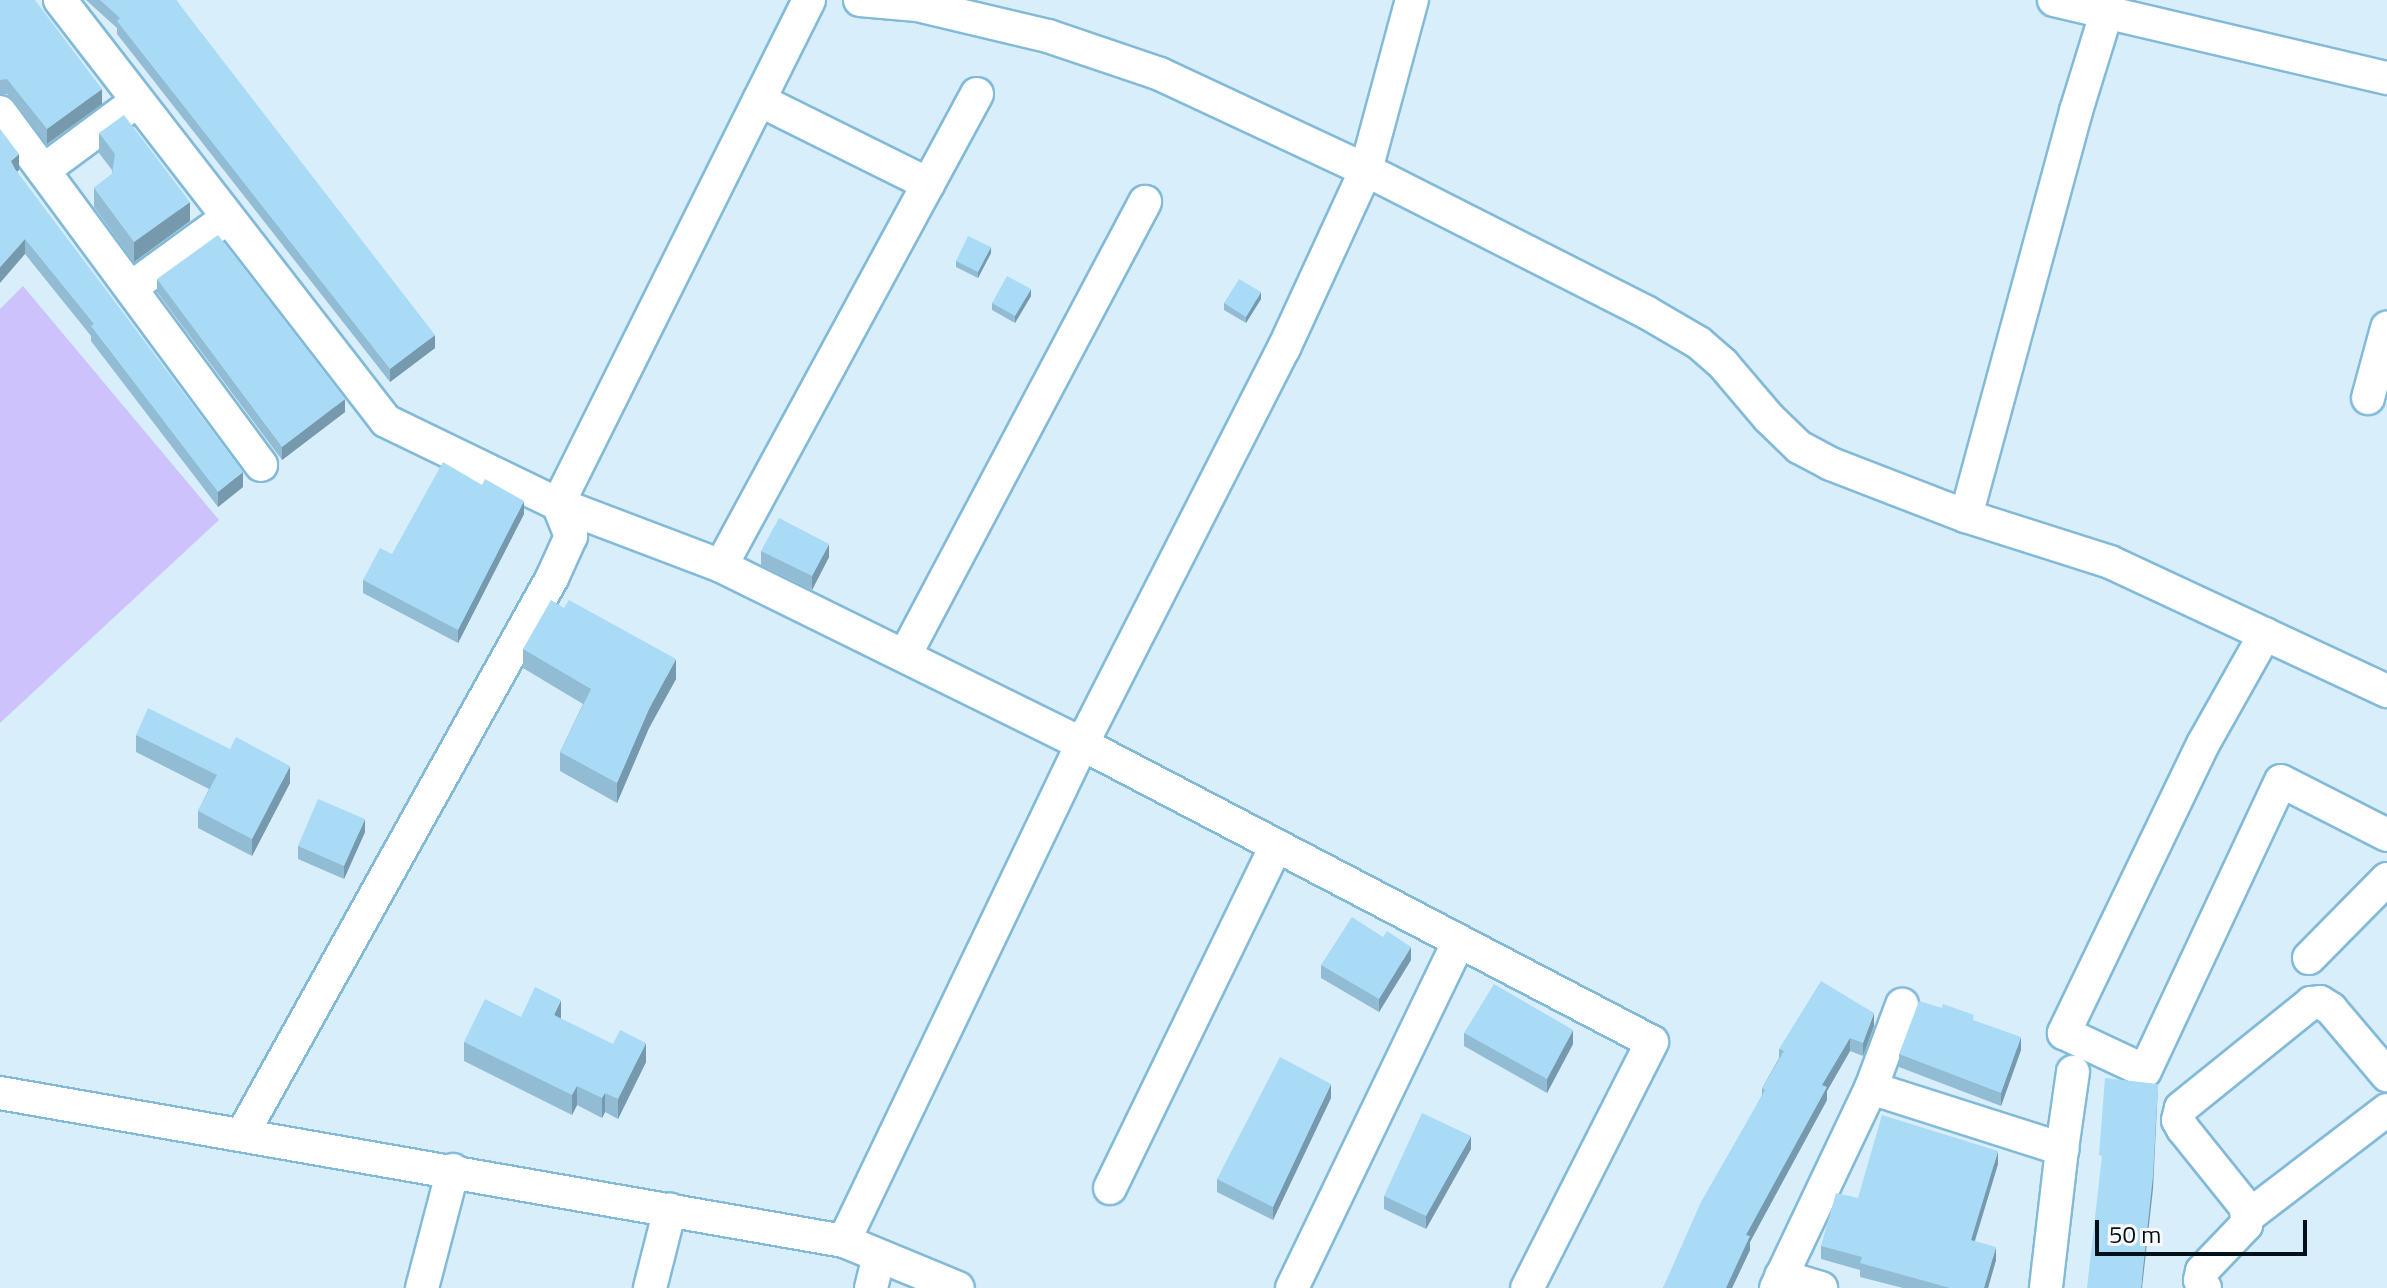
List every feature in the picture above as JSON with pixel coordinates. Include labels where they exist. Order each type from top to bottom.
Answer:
[{"type":"street","points":[[60,0],[386,421],[558,504],[721,566],[905,655],[1652,1042],[1527,1288]]},
{"type":"street","points":[[243,1133],[552,578],[571,536],[558,504],[809,0]]},
{"type":"street","points":[[860,0],[917,5],[1048,36],[1160,74],[1366,170],[1646,312],[1699,343],[1723,364],[1769,418],[1799,447],[1831,464],[1966,516],[2110,562],[2387,691]]},
{"type":"street","points":[[844,1241],[1082,744],[1284,348],[1366,170],[1412,0]]},
{"type":"street","points":[[2054,0],[2387,78]]},
{"type":"street","points":[[1966,516],[2076,111],[2106,14]]},
{"type":"street","points":[[721,566],[977,94]]},
{"type":"street","points":[[759,100],[928,184]]},
{"type":"street","points":[[44,170],[136,102]]},
{"type":"street","points":[[0,112],[261,465]]},
{"type":"street","points":[[905,655],[1145,202]]},
{"type":"street","points":[[132,287],[227,218]]},
{"type":"street","points":[[2368,398],[2387,328]]},
{"type":"street","points":[[2265,634],[2203,744],[2064,1033],[2145,1071],[2281,781],[2387,835]]},
{"type":"street","points":[[1110,1188],[1276,846]]},
{"type":"street","points":[[2309,958],[2387,879]]},
{"type":"street","points":[[1292,1288],[1458,943]]},
{"type":"street","points":[[2205,1288],[2200,1280],[2202,1271],[2246,1225],[2247,1217],[2245,1206],[2183,1129],[2178,1120],[2181,1108],[2311,1003],[2320,1002],[2331,1009],[2387,1075]]},
{"type":"street","points":[[1821,1288],[1778,1282],[1871,1088],[1902,1005]]},
{"type":"street","points":[[2046,1288],[2073,1072]]},
{"type":"street","points":[[1871,1088],[2062,1149]]},
{"type":"street","points":[[0,1093],[243,1133],[844,1241],[958,1288]]},
{"type":"street","points":[[2247,1217],[2387,1110]]},
{"type":"street","points":[[422,1288],[453,1170]]},
{"type":"street","points":[[650,1288],[670,1209]]},
{"type":"street","points":[[871,1288],[879,1256]]},
{"type":"shaded area","points":[[23,286],[219,520],[0,723],[0,309]]},
{"type":"building","points":[[0,0],[35,0],[102,89],[47,129],[7,79],[0,80]]},
{"type":"building","points":[[100,0],[176,0],[435,335],[390,369],[117,21],[120,18]]},
{"type":"building","points":[[124,115],[190,202],[134,242],[94,188],[112,174],[115,154],[99,133]]},
{"type":"building","points":[[0,129],[19,154],[11,161],[15,169],[243,472],[218,492],[91,326],[94,324],[25,239],[0,267]]},
{"type":"building","points":[[218,235],[345,399],[282,447],[157,279]]},
{"type":"building","points":[[968,236],[991,247],[978,272],[956,261]]},
{"type":"building","points":[[1007,276],[1031,289],[1015,316],[992,303]]},
{"type":"building","points":[[1239,279],[1261,292],[1246,317],[1224,303]]},
{"type":"building","points":[[443,462],[482,485],[485,479],[524,501],[458,630],[363,580],[380,548],[392,554]]},
{"type":"building","points":[[779,518],[829,544],[812,576],[761,551]]},
{"type":"building","points":[[551,600],[564,608],[569,600],[676,659],[649,709],[617,783],[560,752],[591,689],[523,649]]},
{"type":"building","points":[[148,708],[230,749],[236,737],[290,766],[252,839],[198,811],[217,775],[136,735]]},
{"type":"building","points":[[318,799],[365,819],[344,866],[298,846]]},
{"type":"building","points":[[1352,917],[1383,937],[1387,931],[1411,947],[1379,999],[1321,965]]},
{"type":"building","points":[[1821,981],[1874,1013],[1863,1043],[1850,1038],[1822,1085],[1827,1087],[1746,1235],[1750,1236],[1726,1288],[1663,1288],[1701,1202],[1784,1051],[1779,1049]]},
{"type":"building","points":[[1494,984],[1573,1030],[1547,1079],[1464,1033]]},
{"type":"building","points":[[535,987],[561,1000],[554,1015],[613,1044],[620,1030],[646,1043],[618,1099],[605,1093],[602,1098],[577,1086],[572,1095],[464,1042],[485,999],[521,1017]]},
{"type":"building","points":[[1919,1001],[1942,1008],[1943,1004],[1974,1015],[1973,1020],[2021,1037],[2001,1093],[1899,1054]]},
{"type":"building","points":[[1280,1057],[1331,1084],[1273,1207],[1217,1179]]},
{"type":"building","points":[[2105,1078],[2158,1084],[2153,1176],[2141,1288],[2087,1288],[2102,1156],[2099,1155]]},
{"type":"building","points":[[1422,1113],[1471,1136],[1426,1216],[1384,1196]]},
{"type":"building","points":[[1882,1115],[1998,1151],[1971,1240],[1996,1247],[1984,1288],[1950,1288],[1860,1263],[1862,1257],[1821,1246],[1836,1193],[1858,1198]]}]
